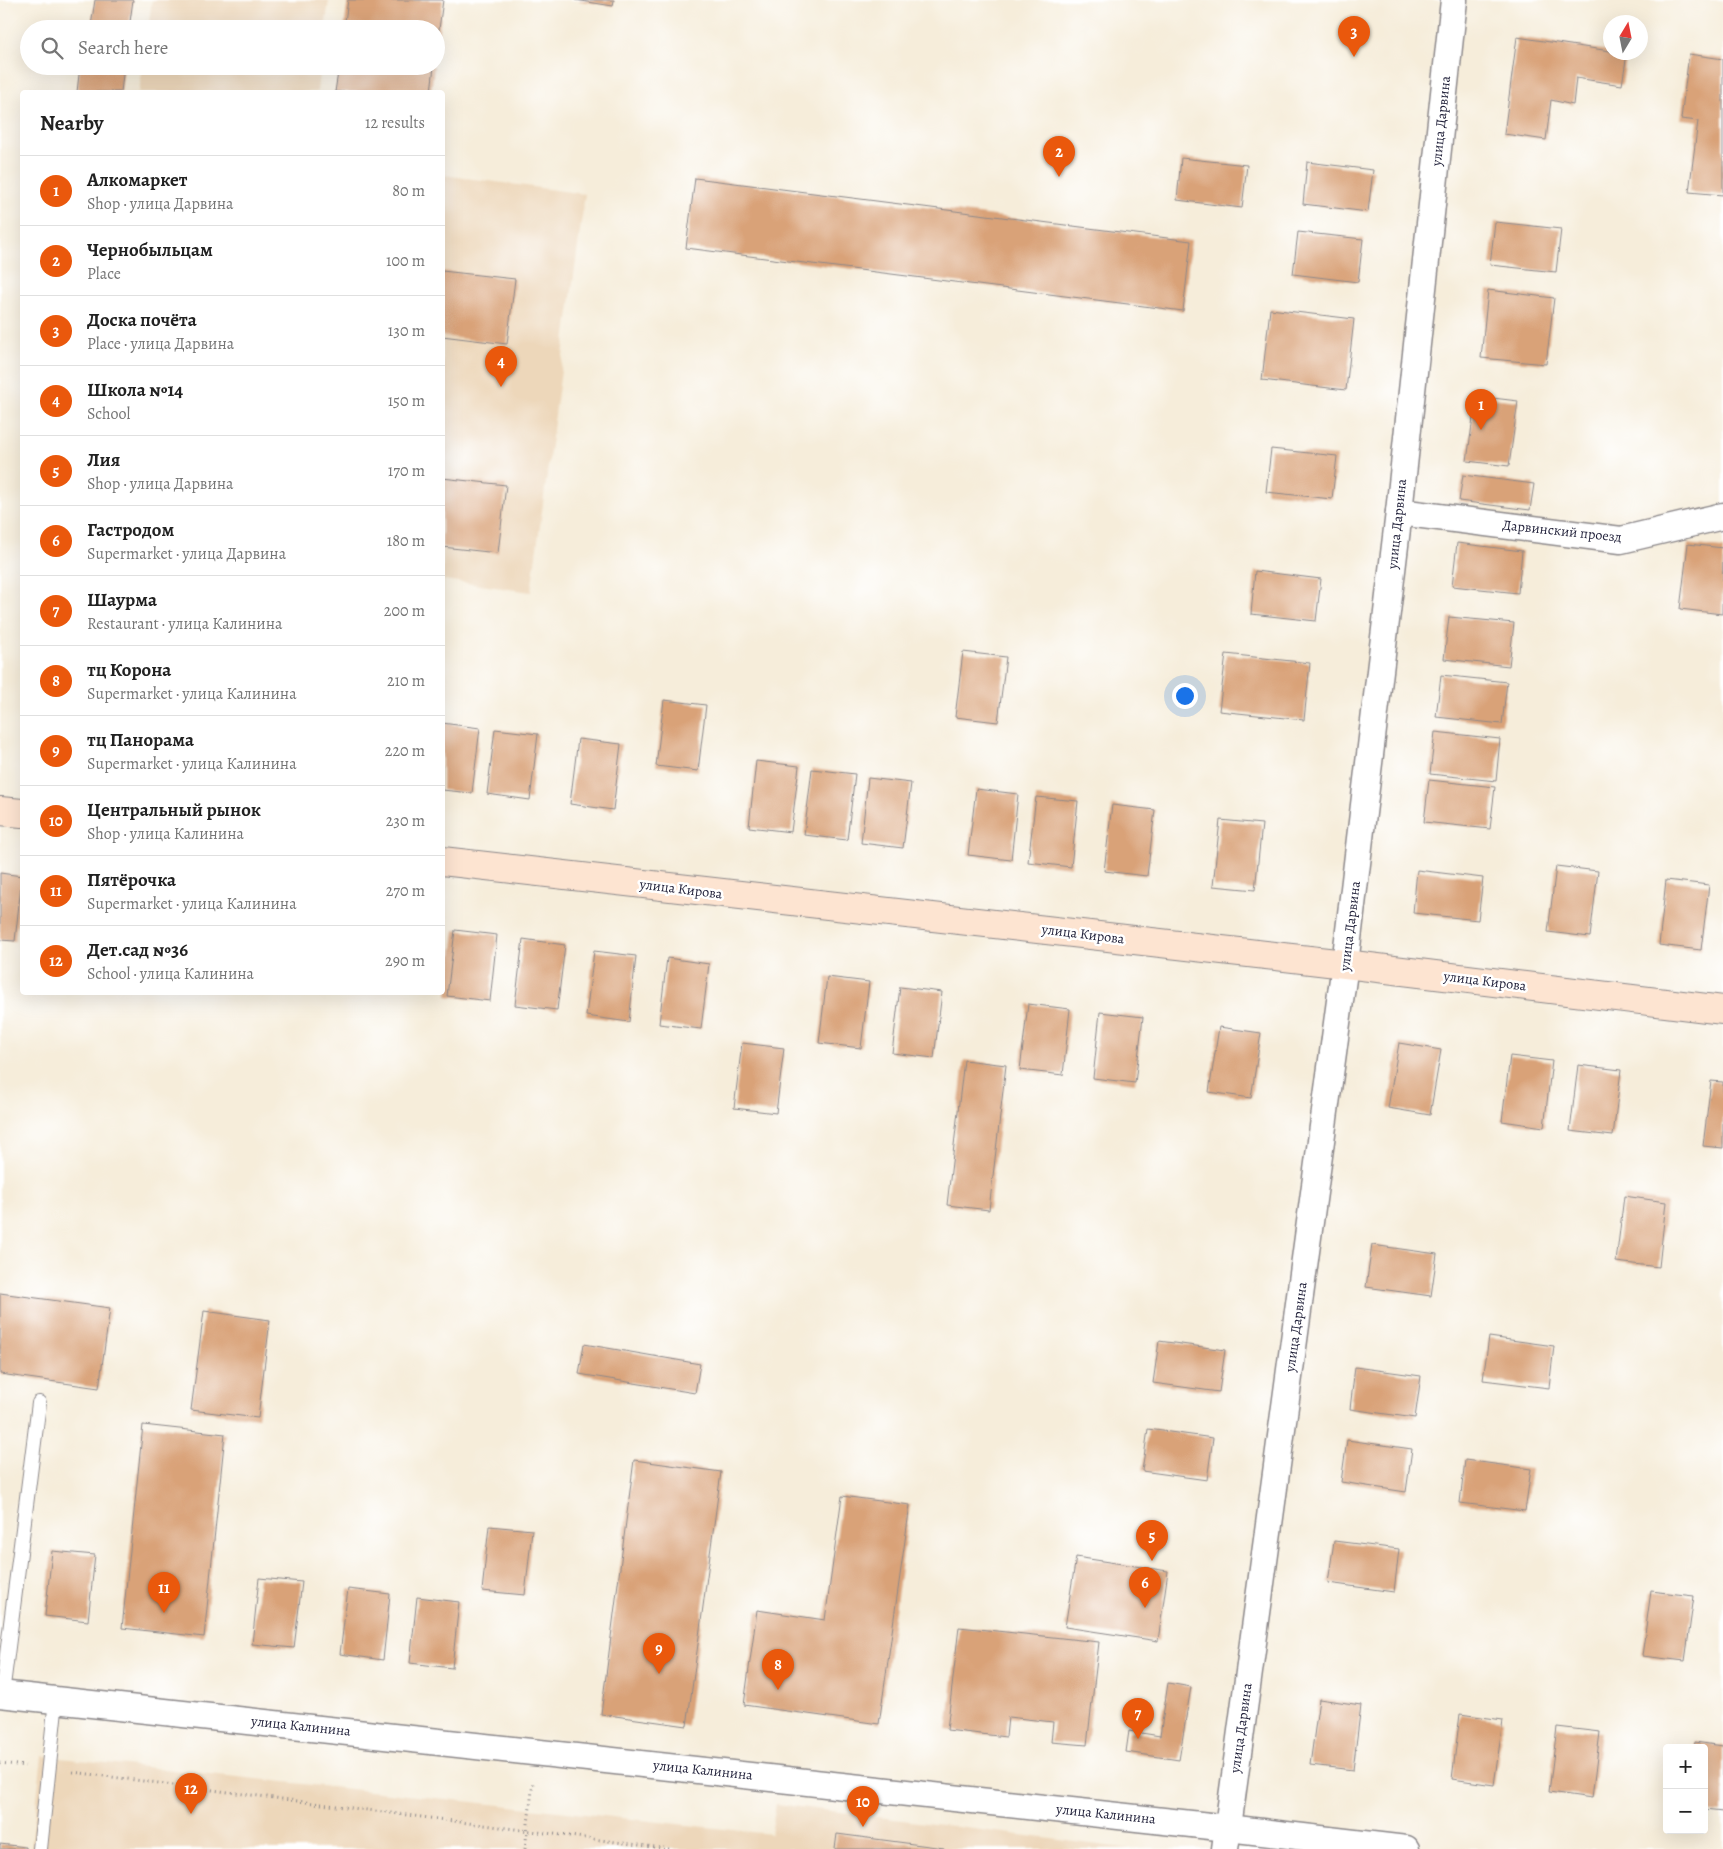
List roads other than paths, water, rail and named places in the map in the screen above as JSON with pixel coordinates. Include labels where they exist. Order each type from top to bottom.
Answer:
[{"type":"street","name":"улица Дарвина","points":[[1226,1838],[1346,964],[1399,512],[1454,0]]},
{"type":"street","name":"Дарвинский проезд","points":[[1399,512],[1621,540],[1723,516]]},
{"type":"street","points":[[0,811],[20,814]]},
{"type":"street","name":"улица Кирова","points":[[445,861],[1346,964],[1723,1010]]},
{"type":"street","name":"улица Калинина","points":[[1,1694],[537,1752],[1226,1838],[1406,1849]]},
{"type":"lane","points":[[1,1694],[39,1403]]},
{"type":"lane","points":[[40,1849],[56,1700]]},
{"type":"place","name":"Доска почёта","points":[[1354,57]]},
{"type":"place","name":"Чернобыльцам","points":[[1059,177]]},
{"type":"place","name":"Школа №14","points":[[501,387]]},
{"type":"place","name":"Алкомаркет","points":[[1481,430]]},
{"type":"place","name":"Лия","points":[[1152,1561]]},
{"type":"place","name":"Гастродом","points":[[1145,1608]]},
{"type":"place","name":"Пятёрочка","points":[[164,1613]]},
{"type":"place","name":"тц Панорама","points":[[659,1674]]},
{"type":"place","name":"тц Корона","points":[[778,1690]]},
{"type":"place","name":"Шаурма","points":[[1138,1739]]},
{"type":"place","name":"Дет.сад №36","points":[[191,1814]]},
{"type":"place","name":"Центральный рынок","points":[[863,1827]]}]
